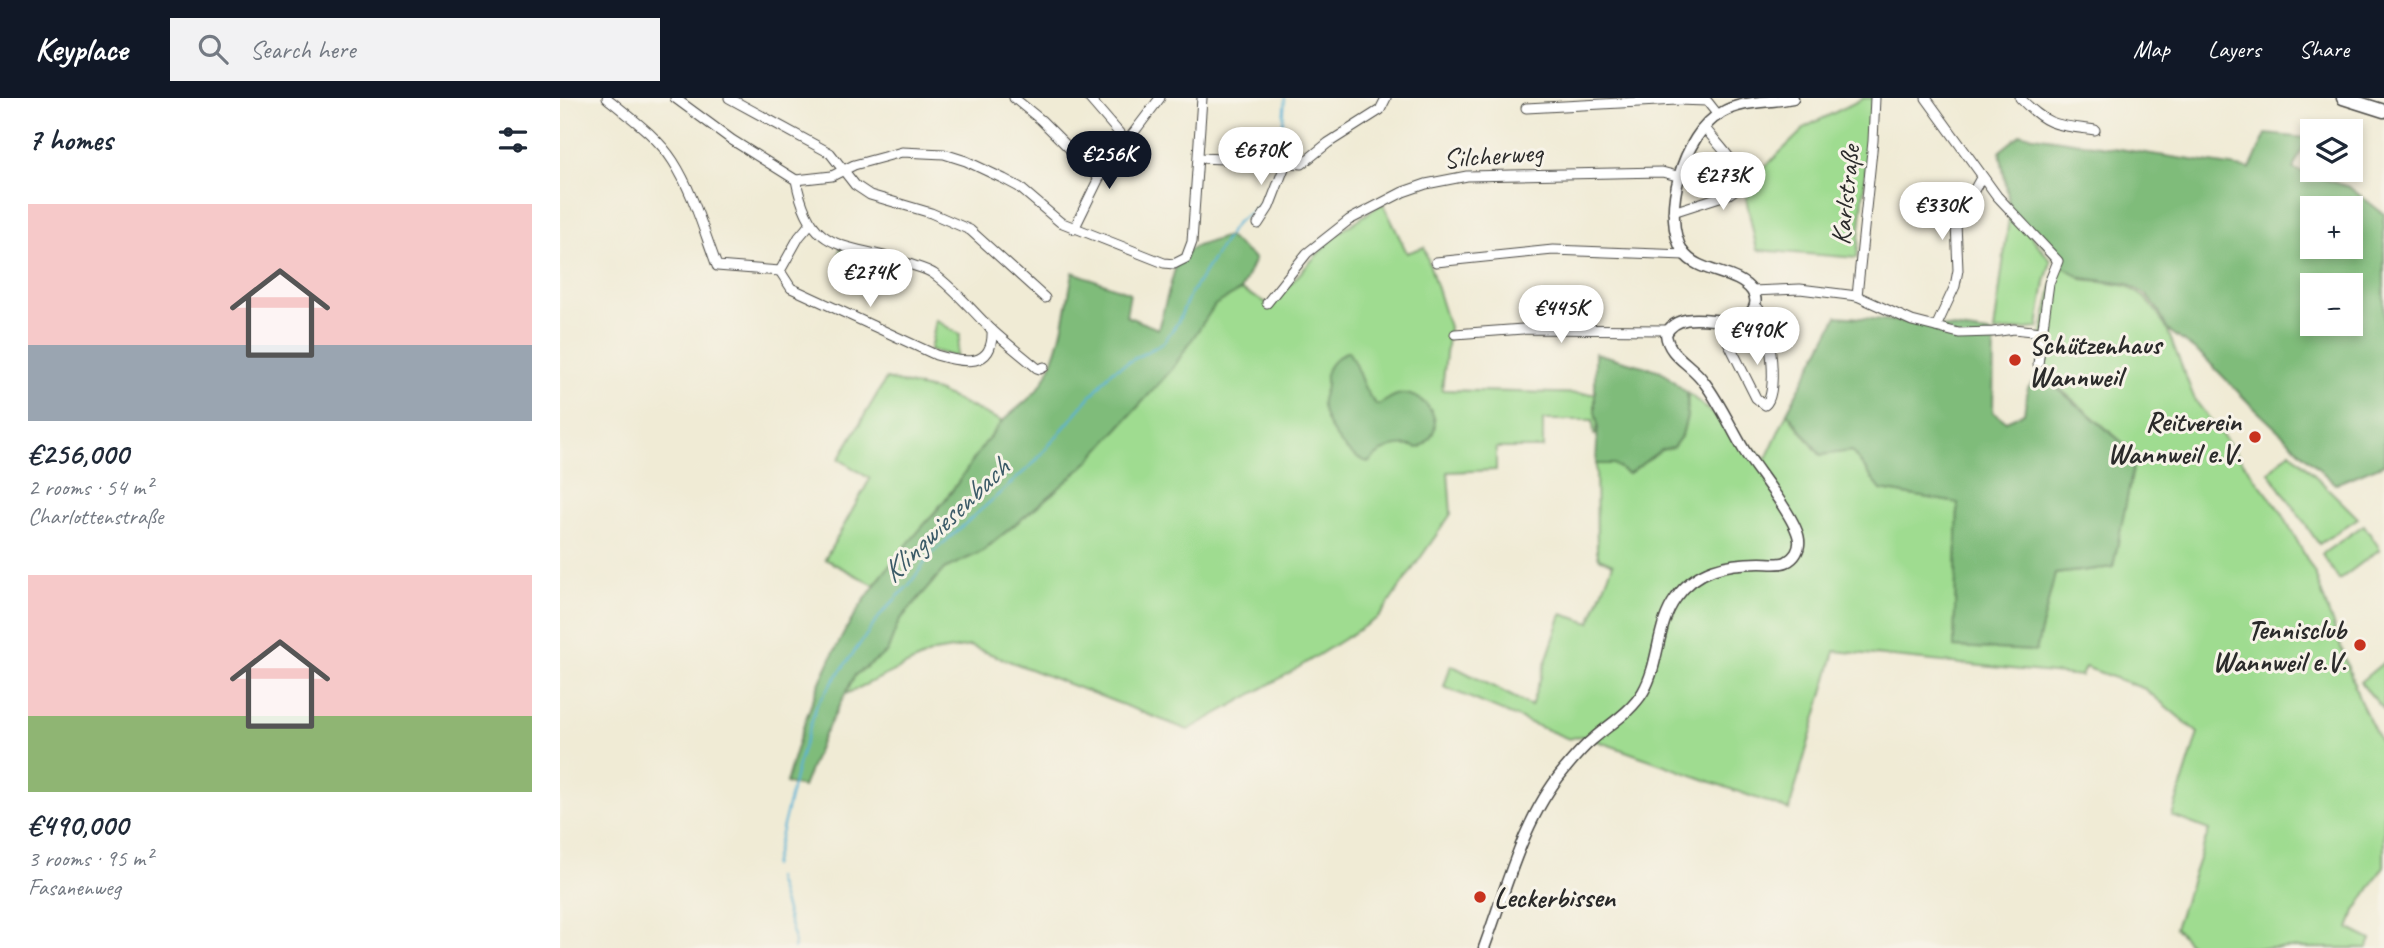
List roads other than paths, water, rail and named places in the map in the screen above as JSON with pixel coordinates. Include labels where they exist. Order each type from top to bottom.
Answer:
[{"type":"main road","points":[[2343,98],[2384,111]]},
{"type":"street","points":[[607,98],[658,141],[673,160],[684,181],[717,266],[780,271]]},
{"type":"street","points":[[729,98],[819,145],[830,153],[855,186],[870,195],[931,213],[970,230],[1045,298]]},
{"type":"street","points":[[1014,98],[1041,120],[1099,178]]},
{"type":"street","points":[[1089,98],[1127,142]]},
{"type":"street","points":[[1074,229],[1099,178],[1160,98]]},
{"type":"street","points":[[679,99],[732,140],[796,180],[817,178],[843,171],[854,164],[902,152],[944,153],[1019,187],[1060,222],[1074,229],[1164,262],[1180,262],[1189,253],[1192,242],[1202,98]]},
{"type":"street","points":[[1199,158],[1302,164],[1328,143],[1380,110],[1386,98]]},
{"type":"street","points":[[1685,254],[1676,233],[1672,212],[1675,191],[1689,152],[1705,128],[1718,115],[1737,105],[1793,98]]},
{"type":"street","name":"Karlstraße","points":[[1857,296],[1875,98]]},
{"type":"street","points":[[1926,98],[1997,196],[2058,261],[2049,283],[2038,364]]},
{"type":"street","points":[[2020,98],[2034,113],[2050,123],[2095,130]]},
{"type":"street","points":[[1526,108],[1558,102],[1707,101],[1718,115]]},
{"type":"street","points":[[1672,212],[1729,194],[1741,186],[1742,181],[1736,168],[1705,128]]},
{"type":"street","points":[[1258,224],[1269,208],[1286,163]]},
{"type":"street","name":"Silcherweg","points":[[1267,303],[1307,253],[1349,220],[1403,192],[1426,184],[1467,176],[1517,174],[1662,172],[1681,177]]},
{"type":"street","points":[[1936,327],[1955,286],[1958,270],[1956,223],[1982,176]]},
{"type":"street","points":[[796,180],[800,203],[810,224],[821,235],[848,248],[899,260],[931,272],[1037,368],[1044,367]]},
{"type":"street","points":[[780,271],[799,237],[810,224]]},
{"type":"street","points":[[1436,262],[1553,250],[1685,254],[1708,269],[1741,282],[1752,290],[1800,289],[1857,296],[1912,321],[1959,332],[2014,329],[2042,332]]},
{"type":"street","points":[[780,271],[791,288],[936,355],[960,362],[973,362],[985,354],[992,342],[992,330]]},
{"type":"street","points":[[1718,322],[1756,398],[1765,405],[1771,397],[1772,359],[1762,313],[1755,305],[1752,290]]},
{"type":"street","points":[[1455,334],[1523,329],[1667,330],[1677,321],[1686,319],[1740,321],[1749,316],[1755,305]]},
{"type":"street","points":[[1484,948],[1537,813],[1561,773],[1577,754],[1625,712],[1643,692],[1667,613],[1675,598],[1687,585],[1716,568],[1732,564],[1785,563],[1795,555],[1798,548],[1796,530],[1704,381],[1670,349],[1667,330]]},
{"type":"waterway","points":[[1281,145],[1285,98]]},
{"type":"waterway","name":"Klingwiesenbach","points":[[773,866],[798,765],[817,704],[882,613],[909,585],[931,554],[1034,463],[1112,371],[1163,343],[1178,322],[1189,296],[1236,223],[1266,200],[1279,167]]},
{"type":"waterway","points":[[776,878],[794,937],[794,948]]},
{"type":"place","name":"Schützenhaus Wannweil","points":[[2015,360]]},
{"type":"place","name":"Reitverein Wannweil e.V.","points":[[2255,437]]},
{"type":"place","name":"Tennisclub Wannweil e.V.","points":[[2360,645]]},
{"type":"place","name":"Leckerbissen","points":[[1480,897]]}]
